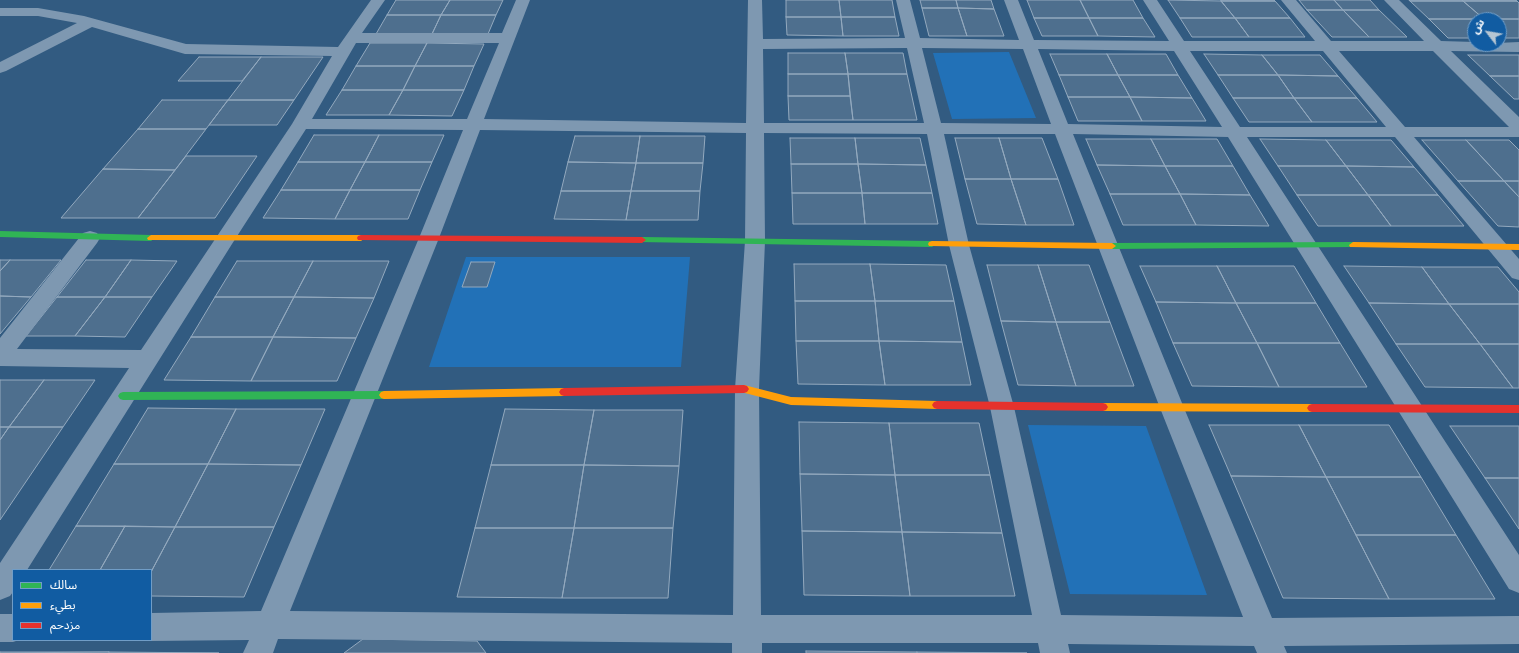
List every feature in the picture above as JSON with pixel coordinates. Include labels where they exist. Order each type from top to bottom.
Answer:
[{"type":"street","points":[[0,587],[225,238],[301,124],[347,45],[378,0]]},
{"type":"street","points":[[258,653],[430,238],[523,0]]},
{"type":"street","points":[[746,641],[747,389],[754,241],[755,0]]},
{"type":"street","points":[[903,0],[934,128],[959,245],[1002,407],[1052,641]]},
{"type":"street","points":[[1011,0],[1172,408],[1268,642]]},
{"type":"street","points":[[1150,0],[1519,580]]},
{"type":"street","points":[[1288,0],[1519,273]]},
{"type":"street","points":[[1391,0],[1519,127]]},
{"type":"street","points":[[0,12],[38,12],[91,22],[185,49],[347,45],[509,38]]},
{"type":"street","points":[[0,68],[91,22]]},
{"type":"street","points":[[755,44],[914,43],[1179,46],[1519,47]]},
{"type":"street","points":[[301,124],[1063,129],[1233,132],[1519,132]]},
{"type":"street","points":[[0,234],[90,238],[430,238],[754,241],[959,245],[1305,245],[1519,247]]},
{"type":"street","points":[[0,354],[90,238]]},
{"type":"street","points":[[0,357],[147,359]]},
{"type":"street","points":[[123,396],[364,395],[747,389],[791,401],[1002,407],[1519,409]]},
{"type":"street","points":[[152,627],[270,625],[746,641],[1268,642],[1519,630]]},
{"type":"street","points":[[0,628],[12,628]]},
{"type":"shaded area","points":[[1009,52],[1036,118],[952,119],[933,53]]},
{"type":"shaded area","points":[[466,257],[690,257],[681,367],[429,367]]},
{"type":"shaded area","points":[[1028,425],[1146,426],[1207,595],[1070,594]]},
{"type":"building","points":[[396,0],[450,0],[441,15],[387,15]]},
{"type":"building","points":[[450,0],[503,0],[496,15],[441,15]]},
{"type":"building","points":[[786,0],[839,0],[841,17],[786,17]]},
{"type":"building","points":[[839,0],[892,0],[895,17],[841,17]]},
{"type":"building","points":[[920,0],[956,0],[958,8],[922,8]]},
{"type":"building","points":[[956,0],[991,0],[994,9],[958,8]]},
{"type":"building","points":[[1027,0],[1080,0],[1089,18],[1034,18]]},
{"type":"building","points":[[1080,0],[1133,0],[1143,18],[1089,18]]},
{"type":"building","points":[[1168,0],[1221,1],[1235,18],[1180,18]]},
{"type":"building","points":[[1274,0],[1275,1],[1221,1]]},
{"type":"building","points":[[1299,0],[1334,0],[1343,10],[1307,10]]},
{"type":"building","points":[[1334,0],[1370,0],[1379,10],[1343,10]]},
{"type":"building","points":[[1409,0],[1462,0],[1463,1],[1410,1]]},
{"type":"building","points":[[1462,0],[1515,0],[1517,1],[1463,1]]},
{"type":"building","points":[[1221,1],[1275,1],[1290,18],[1235,18]]},
{"type":"building","points":[[1410,1],[1463,1],[1476,12],[1467,12],[1467,19],[1429,19]]},
{"type":"building","points":[[1463,1],[1517,1],[1519,3],[1519,19],[1507,19],[1507,12],[1476,12]]},
{"type":"building","points":[[922,8],[958,8],[967,36],[929,36]]},
{"type":"building","points":[[958,8],[994,9],[1004,36],[967,36]]},
{"type":"building","points":[[1307,10],[1343,10],[1369,37],[1332,37]]},
{"type":"building","points":[[1343,10],[1379,10],[1407,37],[1369,37]]},
{"type":"building","points":[[387,15],[441,15],[432,34],[376,34]]},
{"type":"building","points":[[441,15],[496,15],[488,34],[432,34]]},
{"type":"building","points":[[786,17],[841,17],[843,36],[787,35]]},
{"type":"building","points":[[841,17],[895,17],[899,36],[843,36]]},
{"type":"building","points":[[1034,18],[1089,18],[1098,36],[1042,36]]},
{"type":"building","points":[[1089,18],[1143,18],[1155,37],[1098,36]]},
{"type":"building","points":[[1180,18],[1235,18],[1249,37],[1192,37]]},
{"type":"building","points":[[1235,18],[1290,18],[1305,37],[1249,37]]},
{"type":"building","points":[[1429,19],[1467,19],[1467,38],[1448,38]]},
{"type":"building","points":[[1507,19],[1519,19],[1519,38],[1507,38]]},
{"type":"building","points":[[370,43],[427,43],[415,66],[356,66]]},
{"type":"building","points":[[427,43],[484,44],[474,66],[415,66]]},
{"type":"building","points":[[788,53],[845,53],[848,74],[788,74]]},
{"type":"building","points":[[845,53],[903,53],[907,74],[848,74]]},
{"type":"building","points":[[1050,54],[1107,54],[1118,75],[1059,75]]},
{"type":"building","points":[[1107,54],[1166,54],[1178,75],[1118,75]]},
{"type":"building","points":[[1204,54],[1262,55],[1278,75],[1218,75]]},
{"type":"building","points":[[1262,55],[1320,55],[1338,76],[1278,75]]},
{"type":"building","points":[[1468,55],[1519,55],[1519,76],[1490,76]]},
{"type":"building","points":[[199,57],[261,57],[242,81],[178,81]]},
{"type":"building","points":[[261,57],[323,57],[294,100],[228,100]]},
{"type":"building","points":[[356,66],[415,66],[403,90],[342,90]]},
{"type":"building","points":[[415,66],[474,66],[464,90],[403,90]]},
{"type":"building","points":[[788,74],[848,74],[850,96],[788,96]]},
{"type":"building","points":[[848,74],[907,74],[917,120],[853,120]]},
{"type":"building","points":[[1059,75],[1118,75],[1130,97],[1068,97]]},
{"type":"building","points":[[1118,75],[1178,75],[1192,98],[1130,97]]},
{"type":"building","points":[[1218,75],[1278,75],[1294,98],[1233,98]]},
{"type":"building","points":[[1278,75],[1338,76],[1357,98],[1294,98]]},
{"type":"building","points":[[1490,76],[1519,76],[1519,99],[1514,99]]},
{"type":"building","points":[[342,90],[403,90],[389,115],[326,115]]},
{"type":"building","points":[[403,90],[464,90],[452,116],[389,115]]},
{"type":"building","points":[[788,96],[850,96],[853,120],[789,120]]},
{"type":"building","points":[[1068,97],[1130,97],[1142,121],[1078,121]]},
{"type":"building","points":[[1130,97],[1192,98],[1206,121],[1142,121]]},
{"type":"building","points":[[1233,98],[1294,98],[1312,122],[1249,122]]},
{"type":"building","points":[[1294,98],[1357,98],[1377,122],[1312,122]]},
{"type":"building","points":[[162,100],[228,100],[206,129],[138,129]]},
{"type":"building","points":[[228,100],[294,100],[277,125],[209,125]]},
{"type":"building","points":[[138,129],[206,129],[175,170],[103,169]]},
{"type":"building","points":[[314,135],[379,135],[365,162],[298,162]]},
{"type":"building","points":[[379,135],[444,135],[432,162],[365,162]]},
{"type":"building","points":[[575,136],[640,136],[636,163],[568,162]]},
{"type":"building","points":[[640,136],[705,136],[703,163],[636,163]]},
{"type":"building","points":[[790,138],[855,138],[858,164],[791,164]]},
{"type":"building","points":[[855,138],[920,138],[926,165],[858,164]]},
{"type":"building","points":[[955,138],[999,138],[1011,179],[965,179]]},
{"type":"building","points":[[999,138],[1042,138],[1058,179],[1011,179]]},
{"type":"building","points":[[1086,139],[1151,139],[1165,166],[1097,165]]},
{"type":"building","points":[[1151,139],[1217,139],[1233,166],[1165,166]]},
{"type":"building","points":[[1260,139],[1326,140],[1346,166],[1278,166]]},
{"type":"building","points":[[1326,140],[1391,140],[1414,167],[1346,166]]},
{"type":"building","points":[[1422,140],[1466,140],[1504,181],[1458,181]]},
{"type":"building","points":[[1466,140],[1509,140],[1519,150],[1519,181],[1504,181]]},
{"type":"building","points":[[186,156],[257,156],[215,218],[138,218]]},
{"type":"building","points":[[298,162],[365,162],[350,190],[281,190]]},
{"type":"building","points":[[365,162],[432,162],[420,190],[350,190]]},
{"type":"building","points":[[568,162],[636,163],[631,191],[561,191]]},
{"type":"building","points":[[636,163],[703,163],[700,191],[631,191]]},
{"type":"building","points":[[791,164],[858,164],[862,193],[792,193]]},
{"type":"building","points":[[858,164],[926,165],[932,193],[862,193]]},
{"type":"building","points":[[1097,165],[1165,166],[1180,194],[1110,194]]},
{"type":"building","points":[[1165,166],[1233,166],[1250,195],[1180,194]]},
{"type":"building","points":[[1278,166],[1346,166],[1368,195],[1297,195]]},
{"type":"building","points":[[1346,166],[1414,167],[1438,195],[1368,195]]},
{"type":"building","points":[[103,169],[175,170],[138,218],[61,218]]},
{"type":"building","points":[[965,179],[1011,179],[1026,225],[977,224]]},
{"type":"building","points":[[1011,179],[1058,179],[1074,225],[1026,225]]},
{"type":"building","points":[[1458,181],[1504,181],[1519,197],[1519,227],[1498,226]]},
{"type":"building","points":[[1504,181],[1519,181],[1519,197]]},
{"type":"building","points":[[281,190],[350,190],[335,219],[263,218]]},
{"type":"building","points":[[350,190],[420,190],[408,219],[335,219]]},
{"type":"building","points":[[561,191],[631,191],[626,220],[554,219]]},
{"type":"building","points":[[631,191],[700,191],[698,220],[626,220]]},
{"type":"building","points":[[792,193],[862,193],[865,224],[793,224]]},
{"type":"building","points":[[862,193],[932,193],[938,224],[865,224]]},
{"type":"building","points":[[1110,194],[1180,194],[1196,225],[1123,225]]},
{"type":"building","points":[[1180,194],[1250,195],[1269,226],[1196,225]]},
{"type":"building","points":[[1297,195],[1368,195],[1391,226],[1318,226]]},
{"type":"building","points":[[1368,195],[1438,195],[1464,226],[1391,226]]},
{"type":"building","points":[[0,260],[10,260],[0,271]]},
{"type":"building","points":[[10,260],[61,260],[31,297],[0,296],[0,271]]},
{"type":"building","points":[[86,260],[131,260],[105,297],[57,297]]},
{"type":"building","points":[[131,260],[177,261],[152,297],[105,297]]},
{"type":"building","points":[[237,261],[313,261],[294,297],[215,297]]},
{"type":"building","points":[[313,261],[389,261],[374,298],[294,297]]},
{"type":"building","points":[[471,262],[495,262],[487,287],[462,287]]},
{"type":"building","points":[[794,264],[870,264],[875,301],[795,301]]},
{"type":"building","points":[[870,264],[946,265],[954,301],[875,301]]},
{"type":"building","points":[[987,265],[1038,265],[1056,322],[1001,321]]},
{"type":"building","points":[[1038,265],[1089,265],[1110,322],[1056,322]]},
{"type":"building","points":[[1140,266],[1217,266],[1236,303],[1156,302]]},
{"type":"building","points":[[1217,266],[1294,266],[1316,303],[1236,303]]},
{"type":"building","points":[[1344,266],[1422,267],[1449,304],[1369,303]]},
{"type":"building","points":[[1422,267],[1498,267],[1519,292],[1519,304],[1449,304]]},
{"type":"building","points":[[0,296],[31,297],[0,334]]},
{"type":"building","points":[[57,297],[105,297],[75,336],[26,336]]},
{"type":"building","points":[[105,297],[152,297],[125,337],[75,336]]},
{"type":"building","points":[[215,297],[294,297],[273,337],[191,337]]},
{"type":"building","points":[[294,297],[374,298],[356,338],[273,337]]},
{"type":"building","points":[[795,301],[875,301],[879,341],[796,341]]},
{"type":"building","points":[[875,301],[954,301],[962,342],[879,341]]},
{"type":"building","points":[[1156,302],[1236,303],[1257,343],[1173,343]]},
{"type":"building","points":[[1236,303],[1316,303],[1340,343],[1257,343]]},
{"type":"building","points":[[1369,303],[1449,304],[1480,344],[1396,344]]},
{"type":"building","points":[[1449,304],[1519,304],[1519,344],[1480,344]]},
{"type":"building","points":[[1001,321],[1056,322],[1076,386],[1018,385]]},
{"type":"building","points":[[1056,322],[1110,322],[1134,386],[1076,386]]},
{"type":"building","points":[[191,337],[273,337],[251,381],[164,380]]},
{"type":"building","points":[[273,337],[356,338],[337,381],[251,381]]},
{"type":"building","points":[[796,341],[879,341],[885,385],[798,384]]},
{"type":"building","points":[[879,341],[962,342],[971,385],[885,385]]},
{"type":"building","points":[[1173,343],[1257,343],[1279,387],[1192,386]]},
{"type":"building","points":[[1257,343],[1340,343],[1367,387],[1279,387]]},
{"type":"building","points":[[1396,344],[1480,344],[1513,388],[1425,387]]},
{"type":"building","points":[[1480,344],[1519,344],[1519,388],[1513,388]]},
{"type":"building","points":[[0,380],[44,380],[9,427],[0,427]]},
{"type":"building","points":[[44,380],[95,380],[63,427],[9,427]]},
{"type":"building","points":[[148,408],[236,409],[208,464],[114,464]]},
{"type":"building","points":[[236,409],[325,409],[301,465],[208,464]]},
{"type":"building","points":[[505,409],[594,410],[584,465],[491,465]]},
{"type":"building","points":[[594,410],[683,410],[679,466],[584,465]]},
{"type":"building","points":[[799,422],[889,423],[895,475],[800,474]]},
{"type":"building","points":[[889,423],[979,423],[990,475],[895,475]]},
{"type":"building","points":[[1209,425],[1299,425],[1326,477],[1231,476]]},
{"type":"building","points":[[1299,425],[1389,425],[1421,477],[1326,477]]},
{"type":"building","points":[[1450,426],[1519,426],[1519,478],[1485,478]]},
{"type":"building","points":[[0,427],[9,427],[0,440]]},
{"type":"building","points":[[9,427],[63,427],[0,520],[0,440]]},
{"type":"building","points":[[114,464],[208,464],[175,527],[76,526]]},
{"type":"building","points":[[208,464],[301,465],[274,527],[175,527]]},
{"type":"building","points":[[491,465],[584,465],[574,528],[475,528]]},
{"type":"building","points":[[584,465],[679,466],[673,528],[574,528]]},
{"type":"building","points":[[800,474],[895,475],[902,532],[802,531]]},
{"type":"building","points":[[895,475],[990,475],[1002,533],[902,532]]},
{"type":"building","points":[[1231,476],[1326,477],[1389,599],[1283,598]]},
{"type":"building","points":[[1326,477],[1421,477],[1456,535],[1356,535]]},
{"type":"building","points":[[1485,478],[1519,478],[1519,529]]},
{"type":"building","points":[[76,526],[125,526],[101,569],[50,569]]},
{"type":"building","points":[[125,526],[175,527],[152,570],[101,569]]},
{"type":"building","points":[[175,527],[274,527],[244,597],[152,596],[152,570]]},
{"type":"building","points":[[475,528],[574,528],[562,598],[457,597]]},
{"type":"building","points":[[574,528],[673,528],[668,598],[562,598]]},
{"type":"building","points":[[802,531],[902,532],[910,596],[804,595]]},
{"type":"building","points":[[902,532],[1002,533],[1015,596],[910,596]]},
{"type":"building","points":[[1356,535],[1456,535],[1495,599],[1389,599]]},
{"type":"building","points":[[363,639],[477,641],[486,653],[344,653]]},
{"type":"building","points":[[806,651],[917,652],[917,653],[806,653]]},
{"type":"building","points":[[0,652],[109,652],[0,653]]},
{"type":"building","points":[[109,652],[219,653],[109,653]]},
{"type":"building","points":[[917,652],[1027,653],[917,653]]},
{"type":"traffic: fast","points":[[0,234],[151,238]]},
{"type":"traffic: fast","points":[[642,240],[932,244]]},
{"type":"traffic: fast","points":[[1112,246],[1353,245]]},
{"type":"traffic: fast","points":[[123,396],[384,395]]},
{"type":"traffic: slow","points":[[151,238],[361,238]]},
{"type":"traffic: slow","points":[[932,244],[1112,246]]},
{"type":"traffic: slow","points":[[1353,245],[1519,247]]},
{"type":"traffic: slow","points":[[744,389],[791,401],[937,405]]},
{"type":"traffic: slow","points":[[384,395],[564,392]]},
{"type":"traffic: slow","points":[[1103,407],[1312,408]]},
{"type":"traffic: jam","points":[[361,238],[642,240]]},
{"type":"traffic: jam","points":[[564,392],[744,389]]},
{"type":"traffic: jam","points":[[937,405],[1103,407]]},
{"type":"traffic: jam","points":[[1312,408],[1519,409]]}]
